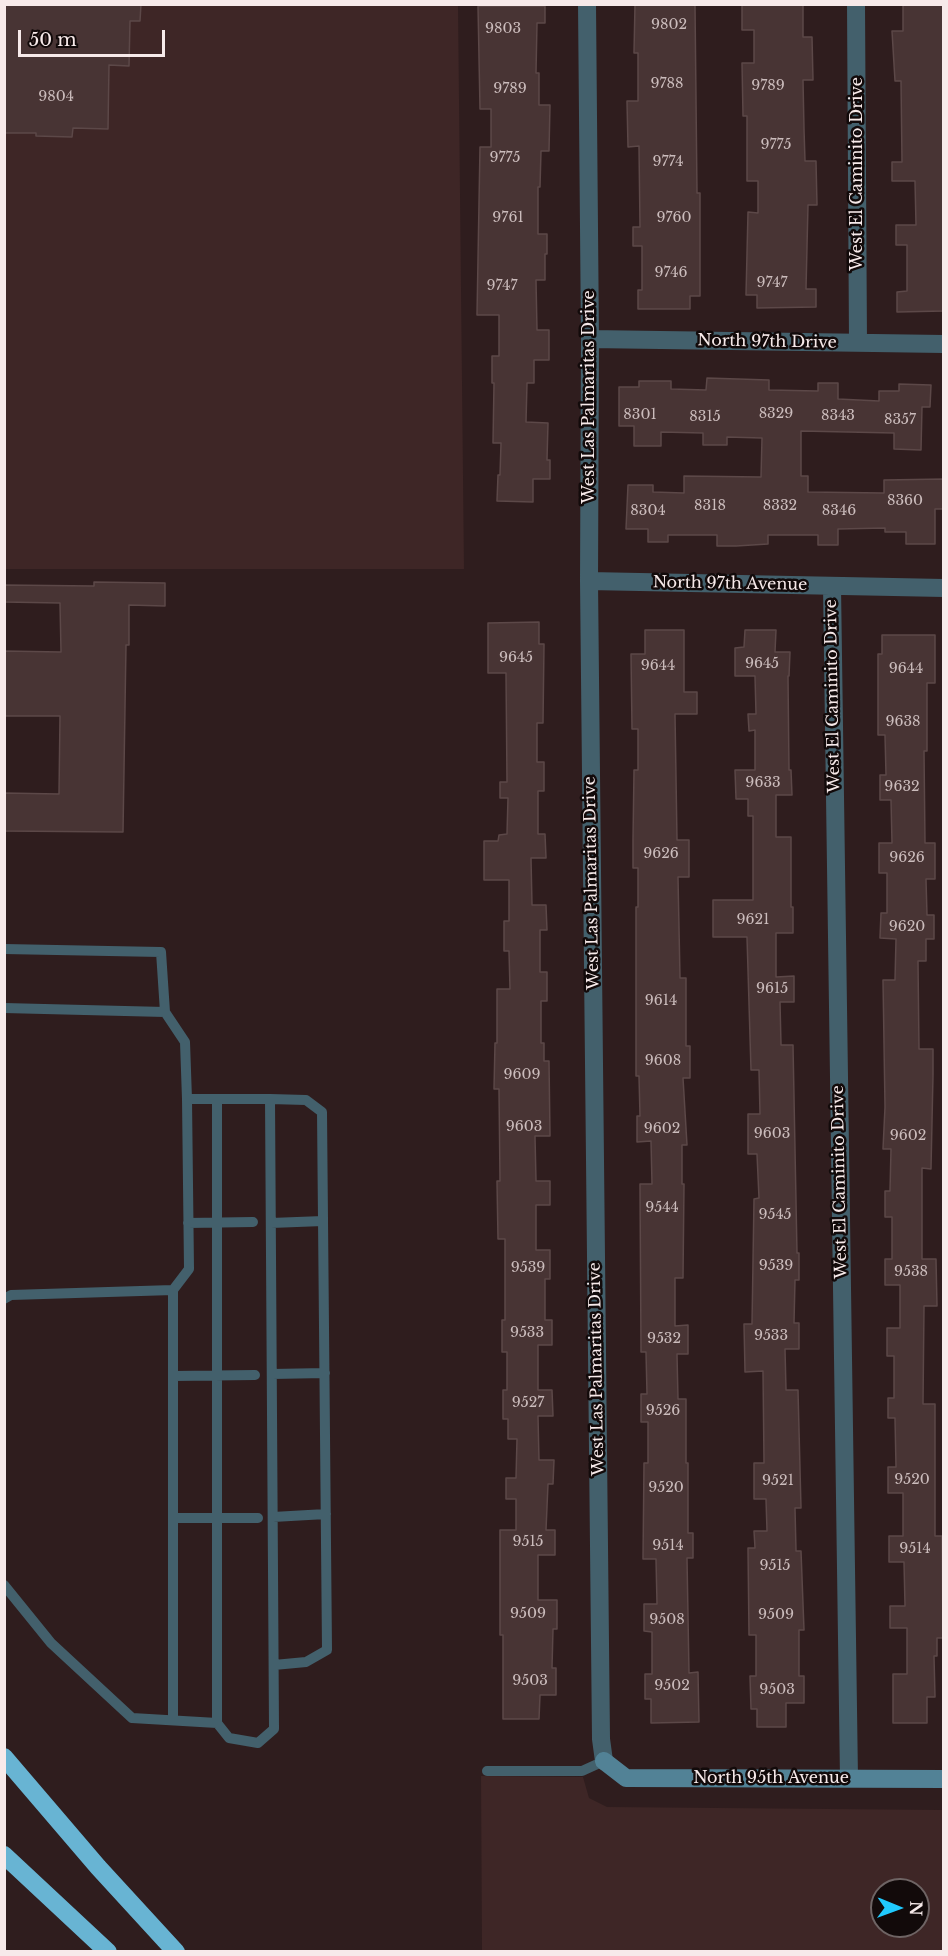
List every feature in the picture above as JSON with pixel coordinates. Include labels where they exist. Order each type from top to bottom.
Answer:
[{"type":"highway","points":[[4,1756],[98,1867],[176,1952]]},
{"type":"highway","points":[[4,1855],[108,1952]]},
{"type":"street","name":"West Las Palmaritas Drive","points":[[587,4],[590,339],[589,581],[601,1739],[604,1761]]},
{"type":"street","name":"West El Caminito Drive","points":[[856,4],[858,343]]},
{"type":"street","name":"North 97th Drive","points":[[590,339],[944,344]]},
{"type":"street","name":"North 97th Avenue","points":[[589,581],[944,588]]},
{"type":"street","name":"West El Caminito Drive","points":[[832,586],[849,1778]]},
{"type":"street","name":"North 95th Avenue","points":[[604,1761],[626,1778],[944,1779]]},
{"type":"lane","points":[[4,949],[161,952],[165,1012],[185,1042],[189,1269],[173,1290],[173,1720]]},
{"type":"lane","points":[[4,1008],[165,1012]]},
{"type":"lane","points":[[187,1099],[306,1100],[322,1112],[327,1650],[306,1662],[274,1665]]},
{"type":"lane","points":[[217,1099],[217,1723],[229,1738],[258,1743],[274,1729],[270,1099]]},
{"type":"lane","points":[[270,1223],[323,1221]]},
{"type":"lane","points":[[188,1223],[254,1222]]},
{"type":"lane","points":[[4,1299],[11,1295],[173,1290]]},
{"type":"lane","points":[[272,1374],[325,1373]]},
{"type":"lane","points":[[174,1376],[255,1376]]},
{"type":"lane","points":[[273,1517],[326,1514]]},
{"type":"lane","points":[[174,1518],[258,1518]]},
{"type":"lane","points":[[4,1585],[51,1643],[132,1718],[217,1723]]},
{"type":"lane","points":[[487,1771],[582,1771],[604,1761]]},
{"type":"shaded area","points":[[4,5],[458,5],[464,569],[5,569]]},
{"type":"shaded area","points":[[481,1776],[583,1777],[589,1798],[607,1807],[943,1810],[943,1951],[482,1951]]},
{"type":"building","points":[[4,4],[141,4],[140,21],[130,21],[129,66],[109,65],[108,129],[73,128],[72,137],[36,136],[36,133],[4,133]]},
{"type":"building","points":[[635,4],[695,4],[700,296],[690,296],[690,309],[638,309],[638,290],[642,290],[642,246],[633,246],[633,227],[640,227],[639,146],[628,147],[627,101],[638,101],[638,53],[634,53]]},
{"type":"building","points":[[742,4],[803,4],[803,37],[812,37],[813,80],[803,80],[804,129],[805,161],[816,161],[817,205],[808,205],[806,289],[816,289],[816,307],[757,308],[757,295],[746,295],[748,212],[758,213],[758,181],[747,181],[747,116],[743,116],[742,63],[754,63],[754,30],[742,30]]},
{"type":"building","points":[[903,4],[944,4],[944,311],[897,312],[897,292],[907,291],[907,245],[896,245],[896,225],[916,225],[915,181],[892,181],[892,162],[902,162],[901,81],[895,81],[892,31],[903,31]]},
{"type":"building","points":[[478,6],[545,6],[545,23],[537,23],[536,73],[539,73],[539,105],[550,105],[549,151],[541,151],[540,187],[538,187],[538,234],[547,234],[547,254],[545,254],[545,280],[536,280],[537,330],[549,330],[549,360],[534,360],[534,383],[527,383],[526,422],[548,423],[547,460],[550,460],[550,479],[533,479],[533,502],[497,501],[501,443],[493,443],[492,356],[499,356],[499,315],[477,315],[480,147],[491,147],[491,109],[480,109]]},
{"type":"building","points":[[707,378],[769,380],[769,390],[818,391],[818,383],[838,383],[838,399],[879,401],[879,391],[899,391],[899,384],[931,385],[930,407],[922,407],[921,450],[894,449],[894,433],[801,431],[801,476],[808,476],[808,492],[884,493],[884,480],[944,479],[944,509],[935,509],[935,544],[906,544],[906,532],[885,532],[885,528],[838,529],[838,545],[818,545],[818,535],[768,535],[768,544],[736,546],[717,546],[717,535],[668,535],[668,542],[648,542],[648,529],[626,529],[628,485],[653,485],[653,492],[684,493],[684,476],[761,477],[762,438],[727,437],[727,445],[703,445],[703,433],[661,432],[661,446],[634,446],[634,426],[619,426],[619,387],[639,387],[639,381],[671,381],[671,389],[706,390]]},
{"type":"building","points":[[94,582],[165,583],[165,606],[129,605],[129,645],[126,645],[123,832],[4,831],[4,793],[59,794],[60,716],[4,716],[4,651],[61,652],[60,603],[4,602],[4,585],[94,586]]},
{"type":"building","points":[[539,622],[539,644],[544,644],[543,723],[537,723],[537,762],[544,762],[544,791],[538,791],[538,834],[545,834],[546,858],[531,858],[532,905],[546,905],[547,930],[540,930],[540,972],[547,972],[547,1001],[541,1001],[541,1043],[544,1043],[544,1061],[549,1061],[550,1136],[535,1136],[536,1181],[550,1181],[550,1205],[536,1205],[536,1250],[550,1250],[550,1279],[545,1279],[545,1320],[552,1320],[552,1345],[538,1345],[538,1390],[552,1390],[553,1416],[538,1416],[539,1460],[554,1460],[553,1484],[548,1484],[546,1530],[555,1530],[555,1555],[538,1555],[538,1600],[557,1600],[557,1629],[553,1629],[552,1668],[556,1668],[556,1695],[540,1695],[539,1719],[503,1719],[500,1530],[516,1530],[516,1499],[506,1499],[506,1478],[516,1478],[517,1439],[508,1439],[508,1419],[503,1419],[503,1390],[507,1390],[507,1352],[502,1352],[502,1320],[505,1320],[505,1239],[498,1239],[499,1089],[494,1089],[497,989],[510,989],[509,951],[504,951],[504,921],[509,921],[509,880],[484,880],[484,841],[498,841],[499,835],[507,834],[508,798],[500,798],[500,782],[507,782],[506,673],[488,673],[488,623]]},
{"type":"building","points":[[645,630],[684,630],[684,692],[697,692],[697,714],[675,714],[677,840],[689,840],[689,877],[678,877],[680,978],[686,978],[686,1046],[690,1046],[690,1078],[683,1078],[687,1145],[682,1145],[683,1278],[675,1278],[675,1326],[688,1325],[688,1354],[677,1354],[678,1399],[686,1399],[688,1533],[693,1533],[693,1558],[687,1558],[689,1673],[698,1672],[699,1722],[651,1723],[651,1699],[645,1699],[645,1674],[652,1674],[652,1632],[644,1631],[644,1604],[657,1604],[656,1559],[643,1559],[644,1463],[648,1463],[648,1422],[641,1422],[641,1394],[647,1394],[646,1352],[641,1352],[640,1184],[652,1184],[651,1141],[637,1142],[637,1116],[640,1116],[639,1076],[636,1076],[638,868],[633,868],[633,840],[634,770],[638,770],[638,729],[632,729],[631,654],[645,654]]},
{"type":"building","points":[[745,630],[776,630],[775,652],[790,652],[789,770],[791,770],[792,795],[776,795],[776,837],[791,837],[793,933],[776,933],[776,977],[794,976],[794,1002],[780,1002],[781,1045],[793,1045],[797,1253],[799,1253],[799,1280],[795,1280],[794,1323],[799,1323],[799,1349],[785,1349],[786,1390],[798,1390],[801,1508],[795,1508],[796,1551],[801,1551],[804,1630],[799,1630],[799,1676],[804,1676],[804,1703],[786,1703],[786,1727],[757,1727],[757,1709],[751,1709],[750,1676],[756,1676],[756,1635],[749,1635],[748,1548],[755,1548],[754,1531],[767,1531],[766,1499],[754,1499],[754,1463],[764,1463],[763,1371],[745,1372],[744,1324],[752,1324],[754,1199],[759,1198],[757,1154],[748,1154],[748,1114],[760,1114],[759,1070],[751,1070],[747,937],[713,937],[713,900],[753,900],[753,816],[748,816],[748,799],[736,799],[735,770],[755,770],[755,730],[749,731],[748,714],[756,714],[755,676],[735,676],[735,648],[744,647]]},
{"type":"building","points":[[882,635],[935,635],[935,683],[927,683],[927,751],[924,751],[925,843],[935,843],[935,879],[926,879],[927,915],[934,915],[934,939],[926,939],[926,961],[918,961],[919,1049],[933,1049],[931,1169],[922,1168],[922,1259],[936,1259],[937,1306],[924,1306],[923,1404],[935,1404],[935,1536],[942,1536],[943,1638],[937,1638],[937,1656],[934,1656],[935,1697],[927,1697],[927,1723],[893,1723],[893,1674],[907,1674],[907,1628],[890,1628],[890,1606],[905,1606],[904,1562],[889,1562],[889,1536],[903,1536],[903,1493],[888,1493],[888,1467],[896,1467],[895,1418],[888,1418],[888,1398],[894,1398],[894,1356],[887,1356],[887,1328],[900,1328],[900,1285],[885,1285],[885,1259],[892,1259],[892,1217],[885,1217],[885,1191],[890,1191],[891,1149],[883,1149],[885,1107],[883,980],[895,980],[896,939],[880,938],[881,913],[887,913],[887,873],[879,873],[879,843],[892,843],[891,800],[880,800],[880,775],[886,775],[885,735],[878,735],[878,654],[882,654]]}]
